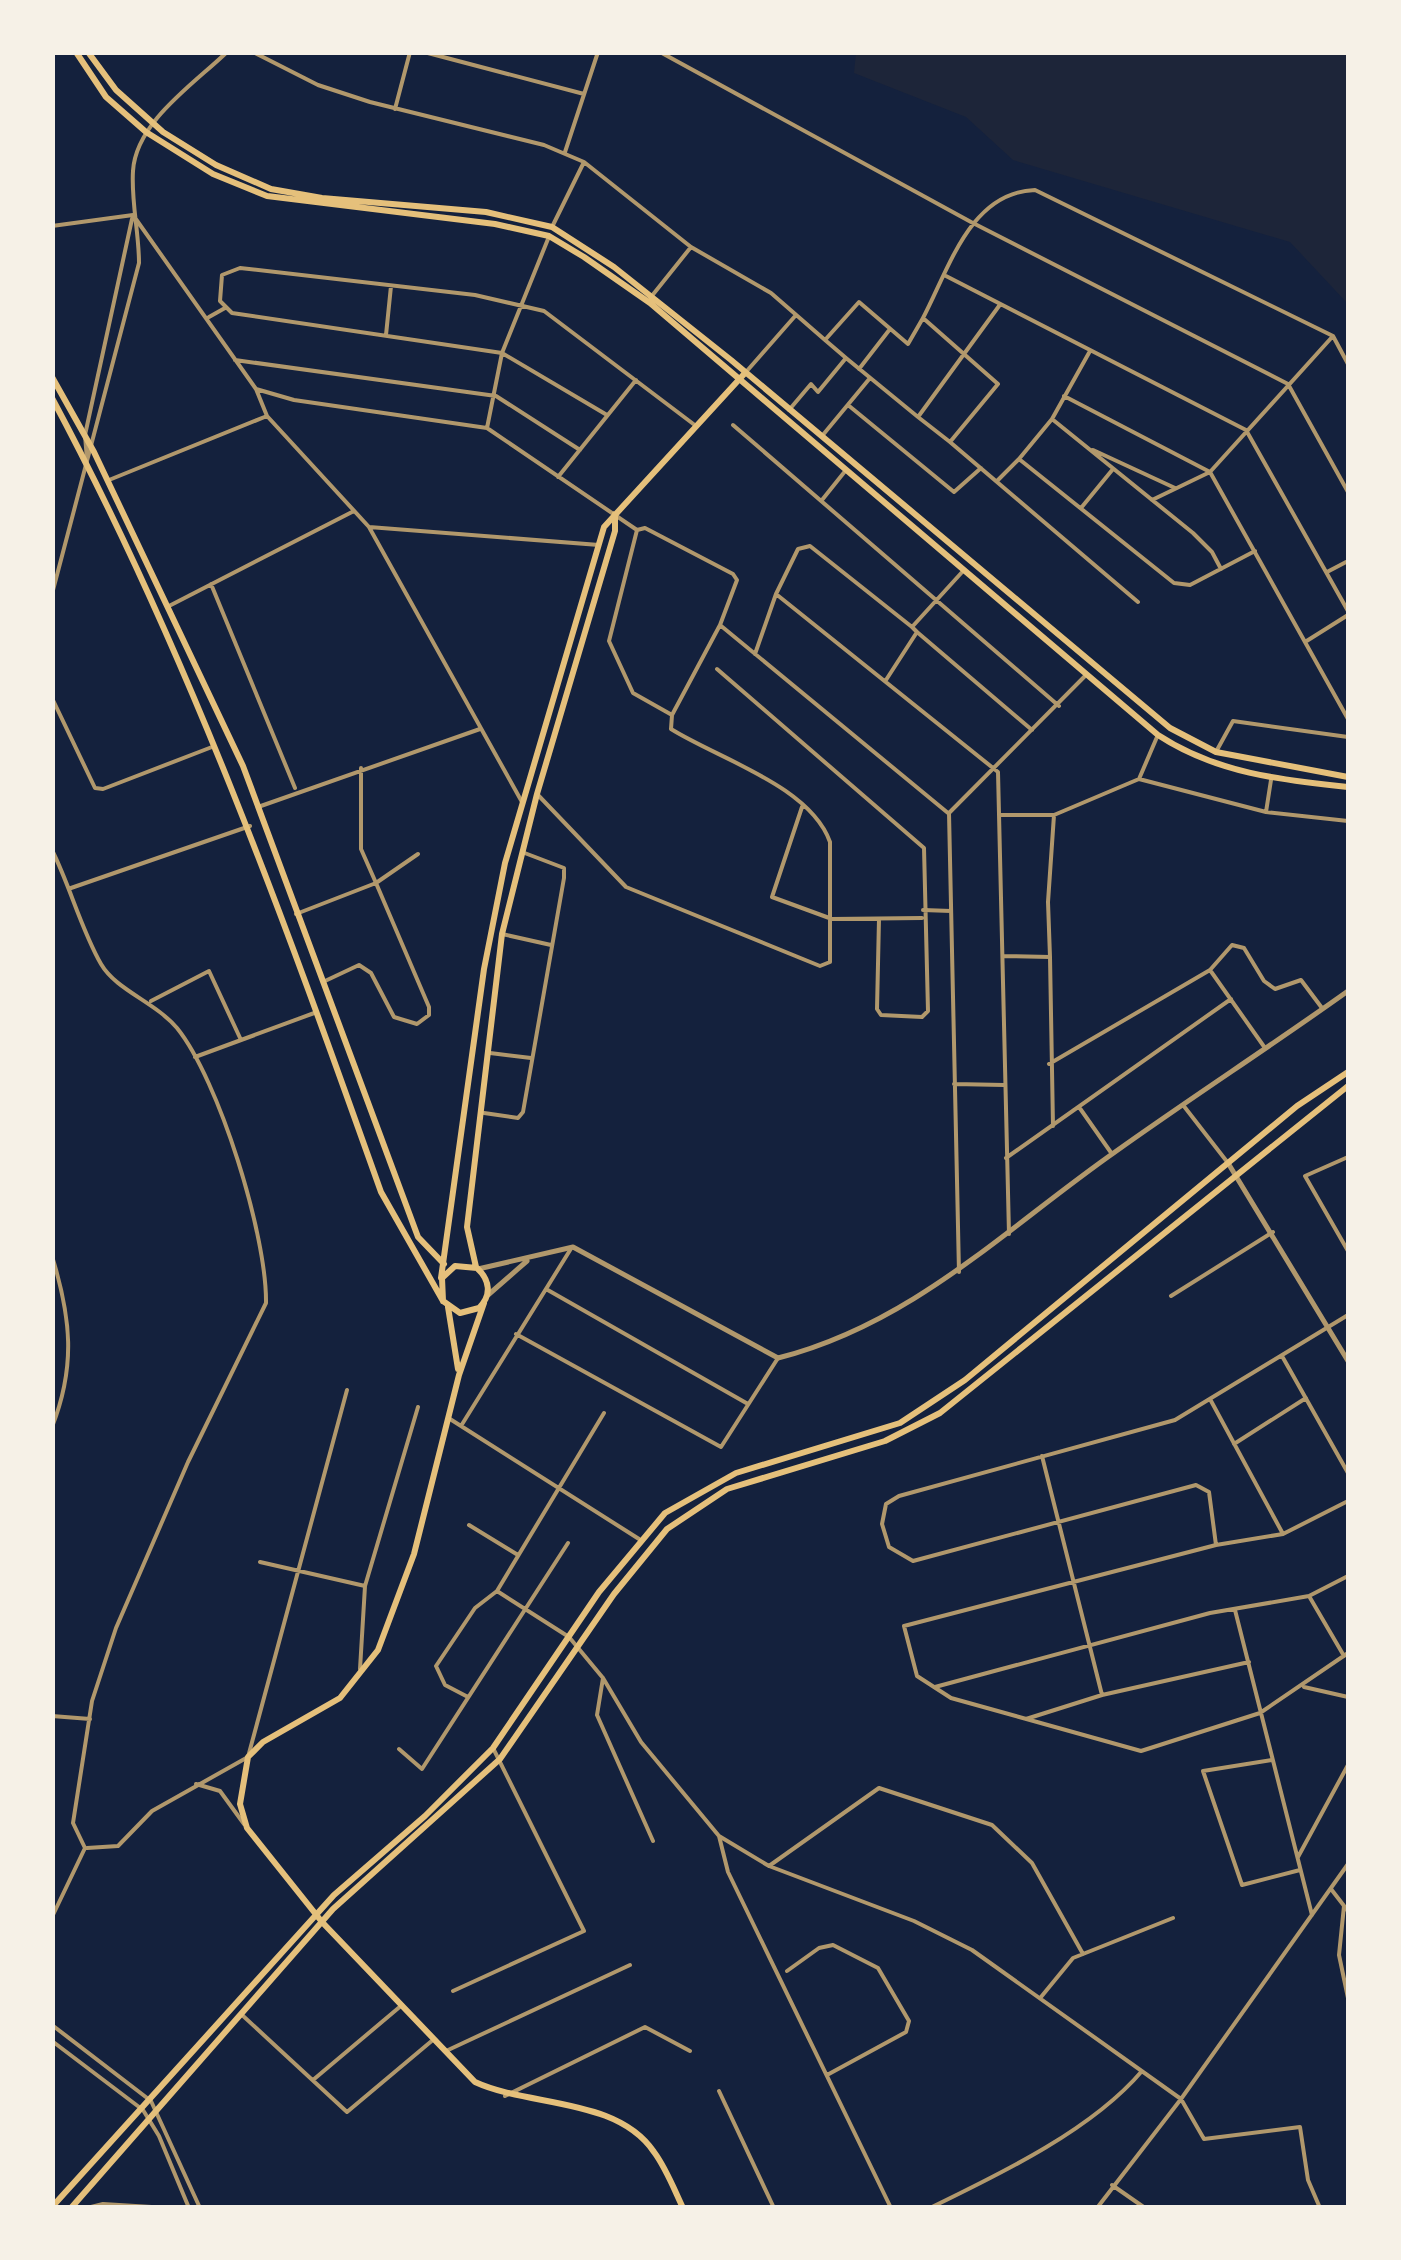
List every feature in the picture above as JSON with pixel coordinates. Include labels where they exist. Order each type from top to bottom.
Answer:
[{"type":"main road","points":[[76,52],[106,97],[146,132],[214,174],[266,196],[318,206],[496,224],[549,236],[650,304],[789,411],[1136,702],[1203,748],[1348,777]]},
{"type":"main road","points":[[88,52],[116,90],[154,124],[216,164],[271,188],[322,198],[486,212],[552,227],[652,297],[846,470],[1158,735],[1205,762],[1272,780],[1348,788]]},
{"type":"main road","points":[[52,376],[169,606],[258,807],[320,983],[418,1237],[444,1264],[478,1268]]},
{"type":"main road","points":[[459,1375],[440,1286],[484,969],[505,864],[604,527],[742,376]]},
{"type":"main road","points":[[52,398],[88,465],[250,826],[382,1192],[445,1304],[467,1313],[486,1299]]},
{"type":"main road","points":[[615,514],[616,530],[537,794],[502,934],[467,1227],[478,1268],[486,1278],[486,1299],[459,1375],[394,1614],[360,1678],[340,1698],[264,1742],[248,1757],[240,1804],[246,1828],[322,1922],[475,2082],[505,2096],[622,2122],[653,2149],[683,2208]]},
{"type":"main road","points":[[52,2207],[316,1914],[493,1748],[639,1540],[665,1513],[712,1482],[881,1431],[918,1413],[965,1380],[1297,1106],[1348,1072]]},
{"type":"main road","points":[[71,2208],[322,1922],[500,1759],[650,1547],[688,1512],[727,1489],[885,1442],[940,1412],[1348,1086]]},
{"type":"main road","points":[[440,1286],[455,1266]]},
{"type":"street","points":[[52,594],[93,450],[139,263],[133,215],[135,152],[146,132],[226,52]]},
{"type":"street","points":[[253,52],[318,84],[584,162],[691,247],[771,293],[1138,602]]},
{"type":"street","points":[[395,108],[410,52]]},
{"type":"street","points":[[424,52],[584,94]]},
{"type":"street","points":[[564,154],[598,52]]},
{"type":"street","points":[[660,52],[971,222],[1288,384],[1348,492]]},
{"type":"street","points":[[487,428],[502,353],[524,307],[552,227],[584,162]]},
{"type":"street","points":[[825,340],[858,302],[908,344],[971,222],[1013,191],[1036,190],[1333,336],[1348,364]]},
{"type":"street","points":[[52,226],[133,215]]},
{"type":"street","points":[[133,215],[210,318],[234,360],[256,388],[267,416],[369,528],[523,804]]},
{"type":"street","points":[[88,465],[85,435],[133,215]]},
{"type":"street","points":[[652,297],[691,247]]},
{"type":"street","points":[[607,416],[502,353],[232,313],[220,301],[222,275],[230,269],[475,294],[544,311],[696,426]]},
{"type":"street","points":[[946,276],[1246,430],[1348,613],[1305,642]]},
{"type":"street","points":[[386,335],[391,286]]},
{"type":"street","points":[[918,417],[1000,305]]},
{"type":"street","points":[[210,318],[225,308]]},
{"type":"street","points":[[742,376],[796,315]]},
{"type":"street","points":[[923,318],[998,384],[950,442]]},
{"type":"street","points":[[859,369],[890,329]]},
{"type":"street","points":[[1152,500],[1210,472],[1333,336]]},
{"type":"street","points":[[996,482],[1052,419],[1090,351]]},
{"type":"street","points":[[789,411],[811,384],[818,392],[846,358]]},
{"type":"street","points":[[234,360],[496,396],[580,450]]},
{"type":"street","points":[[822,437],[870,378]]},
{"type":"street","points":[[558,477],[636,380]]},
{"type":"street","points":[[256,388],[294,400],[487,428],[638,530],[646,528],[734,574],[737,580],[720,626],[672,715],[672,729],[763,777],[824,827],[830,842],[830,962],[820,966],[626,886],[537,794]]},
{"type":"street","points":[[1064,396],[1210,472],[1348,719]]},
{"type":"street","points":[[848,405],[954,492],[981,468]]},
{"type":"street","points":[[108,481],[267,416]]},
{"type":"street","points":[[1052,419],[1212,552],[1221,569]]},
{"type":"street","points":[[733,425],[1059,706]]},
{"type":"street","points":[[1088,448],[1175,488]]},
{"type":"street","points":[[1019,458],[1174,584],[1190,586],[1256,551]]},
{"type":"street","points":[[1081,508],[1113,469]]},
{"type":"street","points":[[822,500],[846,470]]},
{"type":"street","points":[[169,606],[354,511]]},
{"type":"street","points":[[369,528],[599,544]]},
{"type":"street","points":[[638,530],[609,642],[633,693],[672,715]]},
{"type":"street","points":[[756,654],[776,594],[798,550],[810,546],[1032,730]]},
{"type":"street","points":[[1327,572],[1348,560]]},
{"type":"street","points":[[886,681],[915,630],[964,570]]},
{"type":"street","points":[[211,584],[296,790]]},
{"type":"street","points":[[776,594],[998,772],[1009,1234]]},
{"type":"street","points":[[720,626],[949,814]]},
{"type":"street","points":[[717,669],[924,848],[928,1011],[909,1017],[881,1015],[877,1009],[879,918]]},
{"type":"street","points":[[960,1272],[949,814],[1086,675]]},
{"type":"street","points":[[52,698],[95,788],[102,789],[216,745]]},
{"type":"street","points":[[1216,752],[1233,721],[1348,737]]},
{"type":"street","points":[[258,807],[296,790],[481,728]]},
{"type":"street","points":[[1139,778],[1158,735]]},
{"type":"street","points":[[320,983],[358,965],[371,972],[394,1017],[417,1024],[428,1016],[430,1008],[362,849],[361,768]]},
{"type":"street","points":[[998,815],[1054,814],[1139,778],[1266,812],[1348,822]]},
{"type":"street","points":[[1266,812],[1272,780]]},
{"type":"street","points":[[802,807],[770,894],[832,919],[923,918]]},
{"type":"street","points":[[1052,1126],[1048,902],[1054,814]]},
{"type":"street","points":[[71,888],[250,826]]},
{"type":"street","points":[[52,850],[102,965],[119,984],[151,1001],[178,1029],[196,1058],[237,1160],[264,1260],[266,1303],[188,1462],[116,1628],[90,1719],[73,1824],[85,1848]]},
{"type":"street","points":[[478,1112],[518,1118],[526,1102],[564,868],[522,852]]},
{"type":"street","points":[[296,914],[376,883],[418,854]]},
{"type":"street","points":[[923,910],[951,911]]},
{"type":"street","points":[[502,934],[552,945]]},
{"type":"street","points":[[1049,1064],[1210,970],[1237,944],[1267,986],[1275,990],[1301,980],[1323,1009]]},
{"type":"street","points":[[1002,956],[1050,957]]},
{"type":"street","points":[[1210,970],[1266,1049]]},
{"type":"street","points":[[151,1001],[209,971],[241,1040]]},
{"type":"street","points":[[478,1268],[573,1247],[778,1358],[820,1348],[891,1315],[960,1272],[1112,1154],[1348,991]]},
{"type":"street","points":[[1005,1159],[1230,999]]},
{"type":"street","points":[[196,1058],[318,1012]]},
{"type":"street","points":[[486,1053],[532,1058]]},
{"type":"street","points":[[954,1084],[1004,1086]]},
{"type":"street","points":[[1184,1106],[1237,1171],[1348,1361]]},
{"type":"street","points":[[1079,1107],[1112,1154]]},
{"type":"street","points":[[1348,1157],[1305,1176],[1348,1250]]},
{"type":"street","points":[[1172,1296],[1273,1232]]},
{"type":"street","points":[[462,1426],[573,1247]]},
{"type":"street","points":[[52,1256],[70,1326],[71,1352],[69,1376],[52,1426]]},
{"type":"street","points":[[486,1299],[528,1260]]},
{"type":"street","points":[[546,1289],[748,1404]]},
{"type":"street","points":[[1216,1545],[1209,1492],[1196,1485],[912,1561],[889,1547],[882,1524],[886,1504],[899,1496],[1175,1420],[1348,1316]]},
{"type":"street","points":[[516,1334],[721,1447],[778,1358]]},
{"type":"street","points":[[1282,1356],[1348,1472]]},
{"type":"street","points":[[85,1848],[118,1846],[152,1811],[248,1757],[347,1390]]},
{"type":"street","points":[[1233,1445],[1306,1398]]},
{"type":"street","points":[[1210,1399],[1283,1534]]},
{"type":"street","points":[[360,1678],[365,1586],[418,1407]]},
{"type":"street","points":[[470,1698],[445,1685],[436,1666],[475,1608],[497,1590],[604,1414]]},
{"type":"street","points":[[450,1418],[639,1540]]},
{"type":"street","points":[[1042,1456],[1060,1520],[1070,1581],[1102,1695]]},
{"type":"street","points":[[1309,1596],[1346,1655],[1304,1687],[1260,1712],[1141,1752],[951,1698],[916,1676],[904,1626],[1216,1545],[1283,1534],[1348,1500]]},
{"type":"street","points":[[469,1525],[518,1555]]},
{"type":"street","points":[[399,1749],[422,1770],[568,1543]]},
{"type":"street","points":[[260,1562],[299,1574],[365,1586]]},
{"type":"street","points":[[934,1687],[1089,1643],[1309,1596],[1348,1576]]},
{"type":"street","points":[[497,1590],[569,1637],[603,1678],[640,1742],[719,1836],[769,1866],[934,1930],[1041,1997],[1181,2098],[1204,2139],[1300,2127],[1308,2180],[1320,2208]]},
{"type":"street","points":[[1236,1610],[1312,1914]]},
{"type":"street","points":[[1024,1720],[1102,1695],[1248,1662]]},
{"type":"street","points":[[603,1678],[597,1714],[653,1840]]},
{"type":"street","points":[[1304,1687],[1348,1697]]},
{"type":"street","points":[[52,1716],[90,1719]]},
{"type":"street","points":[[453,1991],[584,1930],[493,1748]]},
{"type":"street","points":[[1272,1760],[1202,1772],[1242,1885],[1300,1870]]},
{"type":"street","points":[[1298,1858],[1348,1765]]},
{"type":"street","points":[[196,1784],[220,1791],[246,1828]]},
{"type":"street","points":[[769,1866],[879,1788],[992,1825],[1032,1863],[1083,1954]]},
{"type":"street","points":[[719,1836],[728,1872],[891,2208]]},
{"type":"street","points":[[52,1917],[85,1848]]},
{"type":"street","points":[[1097,2208],[1181,2098],[1348,1864]]},
{"type":"street","points":[[1330,1889],[1346,1909],[1339,1955],[1348,1998]]},
{"type":"street","points":[[1041,1997],[1072,1958],[1173,1918]]},
{"type":"street","points":[[787,1971],[819,1948],[833,1945],[878,1968],[909,2021],[906,2032],[827,2075]]},
{"type":"street","points":[[446,2052],[630,1965]]},
{"type":"street","points":[[312,2080],[402,2006]]},
{"type":"street","points":[[240,2014],[347,2112],[434,2039]]},
{"type":"street","points":[[52,2026],[151,2101],[200,2208]]},
{"type":"street","points":[[505,2096],[645,2026],[690,2051]]},
{"type":"street","points":[[52,2040],[149,2118],[189,2208]]},
{"type":"street","points":[[930,2208],[1004,2170],[1113,2101],[1142,2070]]},
{"type":"street","points":[[719,2091],[774,2208]]},
{"type":"street","points":[[1112,2184],[1146,2208]]},
{"type":"street","points":[[86,2208],[168,2208]]},
{"type":"shaded area","points":[[856,53],[1348,53],[1348,304],[1290,242],[1013,160],[966,117],[854,73]]}]
